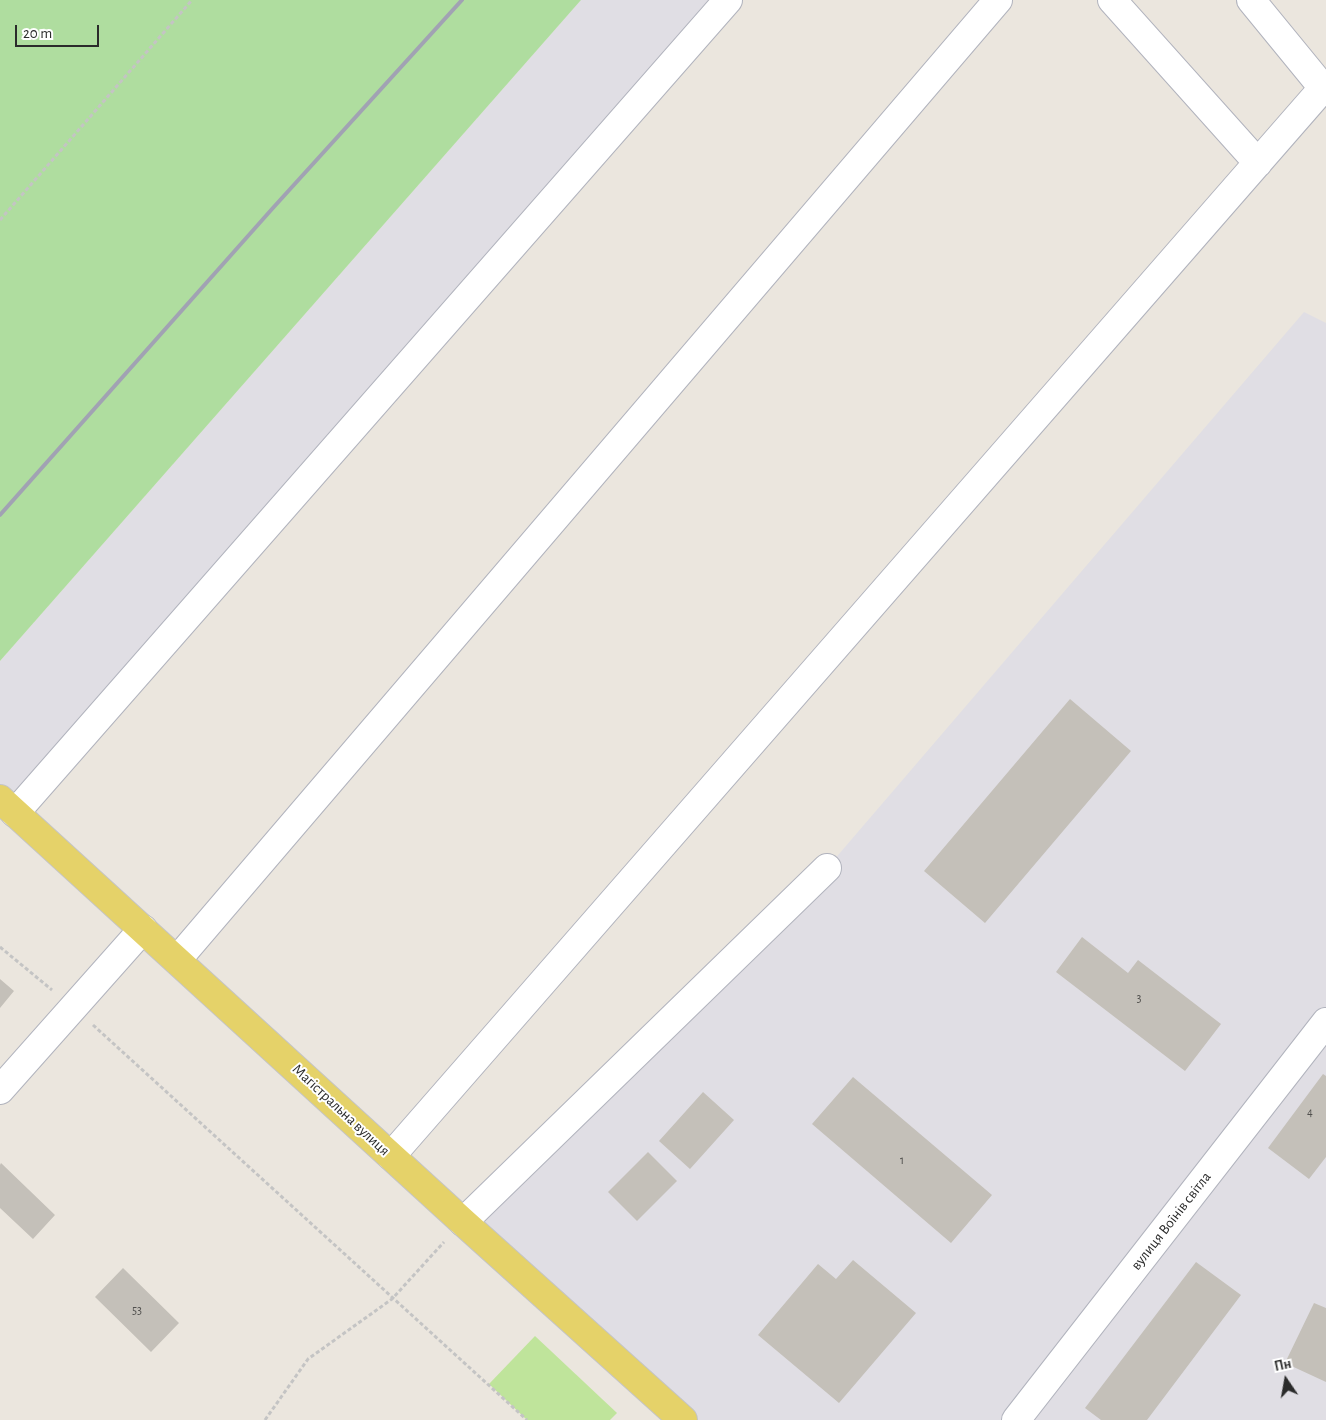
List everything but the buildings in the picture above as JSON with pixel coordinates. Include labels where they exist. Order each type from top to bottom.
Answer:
[{"type":"main road","name":"Магістральна вулиця","points":[[8,806],[462,1222],[683,1420]]},
{"type":"street","points":[[8,806],[728,0]]},
{"type":"street","points":[[177,960],[998,0]]},
{"type":"street","points":[[1112,0],[1258,163]]},
{"type":"street","points":[[391,1156],[1323,88],[1251,0]]},
{"type":"street","points":[[462,1222],[827,868]]},
{"type":"street","points":[[0,1090],[143,929]]},
{"type":"street","name":"вулиця Воїнів світла","points":[[1016,1420],[1326,1022]]},
{"type":"path","points":[[0,220],[192,0]]},
{"type":"path","points":[[0,947],[73,1007],[392,1299],[482,1377],[527,1420]]},
{"type":"path","points":[[266,1420],[308,1359],[392,1299],[462,1222]]},
{"type":"shaded area","points":[[581,0],[728,0],[15,813],[0,799],[0,661]]},
{"type":"shaded area","points":[[1304,312],[1326,323],[1326,1420],[683,1420],[463,1222],[827,868]]},
{"type":"green space","points":[[0,0],[581,0],[0,661]]},
{"type":"green space","points":[[535,1336],[617,1413],[610,1420],[527,1420],[489,1384]]},
{"type":"railway","points":[[0,515],[272,209],[462,0]]}]
